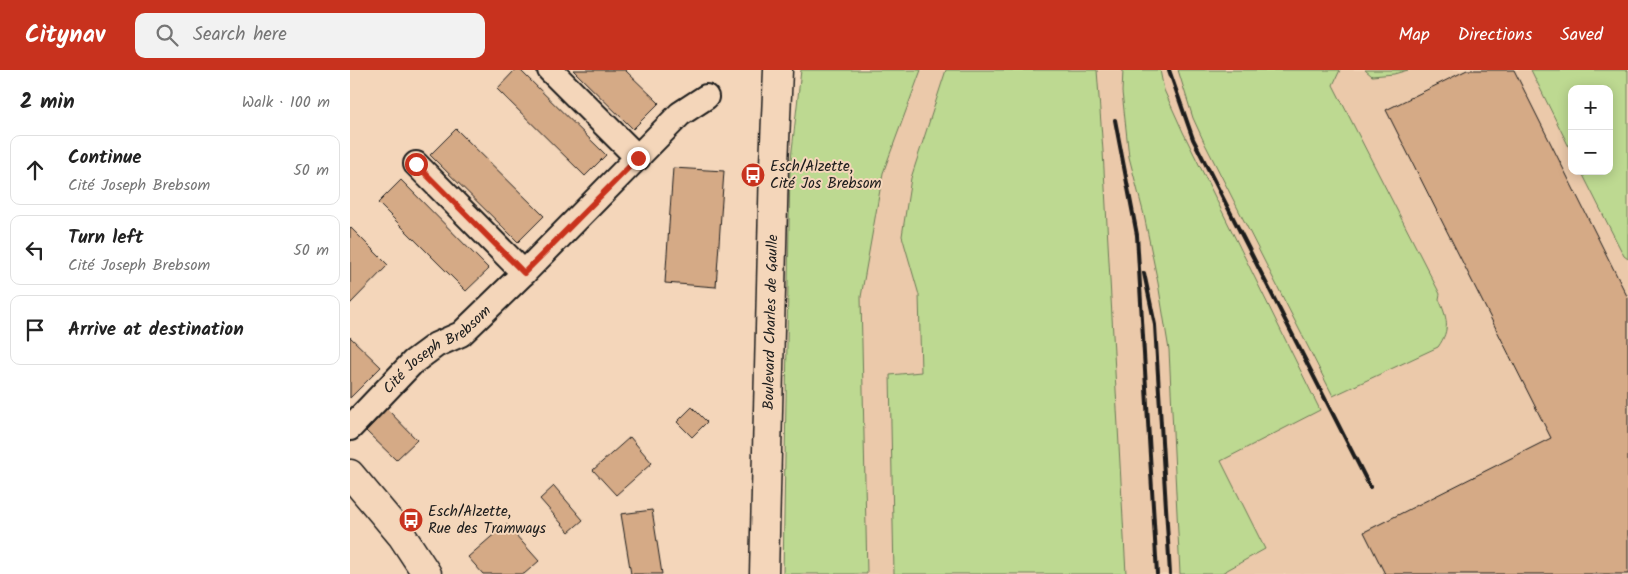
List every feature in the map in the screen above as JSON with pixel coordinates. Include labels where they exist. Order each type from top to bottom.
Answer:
[{"type":"main road","name":"Boulevard Charles de Gaulle","points":[[764,574],[778,70]]},
{"type":"main road","points":[[350,474],[402,536],[427,574]]},
{"type":"street","points":[[550,70],[638,158]]},
{"type":"street","name":"Cité Joseph Brebsom","points":[[350,428],[414,362],[436,345],[461,334],[524,273],[680,114],[706,97]]},
{"type":"street","points":[[416,164],[524,273]]},
{"type":"shaded area","points":[[875,70],[1628,70],[1628,574],[852,574],[844,267]]},
{"type":"green space","points":[[801,70],[921,70],[883,173],[861,297],[867,574],[783,574],[790,168]]},
{"type":"green space","points":[[946,70],[1097,70],[1126,574],[894,574],[890,375],[921,372],[919,295],[902,236],[911,178]]},
{"type":"green space","points":[[1123,70],[1160,70],[1164,90],[1183,132],[1320,410],[1221,461],[1265,549],[1220,574],[1180,574],[1169,350],[1144,215],[1129,157],[1122,92]]},
{"type":"green space","points":[[1178,70],[1340,70],[1333,85],[1440,294],[1439,299],[1446,318],[1446,329],[1445,335],[1438,347],[1333,396],[1204,142],[1193,118]]},
{"type":"green space","points":[[1365,70],[1408,70],[1394,74],[1372,76]]},
{"type":"green space","points":[[1531,70],[1628,70],[1628,259],[1624,256],[1583,175],[1613,175],[1613,85],[1568,85],[1568,145]]},
{"type":"building","points":[[515,70],[520,70],[606,155],[585,176],[497,89]]},
{"type":"building","points":[[573,70],[625,70],[659,103],[633,129]]},
{"type":"building","points":[[1467,70],[1514,70],[1628,298],[1628,574],[1385,574],[1364,532],[1551,438],[1386,110]]},
{"type":"building","points":[[456,129],[544,216],[518,242],[430,155]]},
{"type":"building","points":[[673,168],[724,171],[716,287],[665,283]]},
{"type":"building","points":[[401,180],[489,269],[466,291],[378,203]]},
{"type":"building","points":[[350,227],[388,265],[350,304]]},
{"type":"building","points":[[350,337],[381,367],[350,398]]},
{"type":"building","points":[[692,407],[707,422],[692,437],[677,422]]},
{"type":"building","points":[[387,409],[417,440],[396,460],[366,431]]},
{"type":"building","points":[[630,437],[652,463],[616,495],[593,470]]},
{"type":"building","points":[[554,486],[583,520],[569,532],[540,499]]},
{"type":"building","points":[[652,510],[662,574],[631,574],[621,514]]},
{"type":"building","points":[[506,524],[539,561],[524,574],[483,574],[468,557]]},
{"type":"railway","points":[[1169,70],[1193,139],[1370,487]]},
{"type":"railway","points":[[1115,120],[1137,235],[1157,574]]},
{"type":"railway","points":[[1144,273],[1155,325],[1170,574]]},
{"type":"place","name":"Esch/Alzette, Cité Jos Brebsom","points":[[753,175]]},
{"type":"place","name":"Esch/Alzette, Rue des Tramways","points":[[411,520]]},
{"type":"route","points":[[416,164],[524,273],[638,158]]}]
